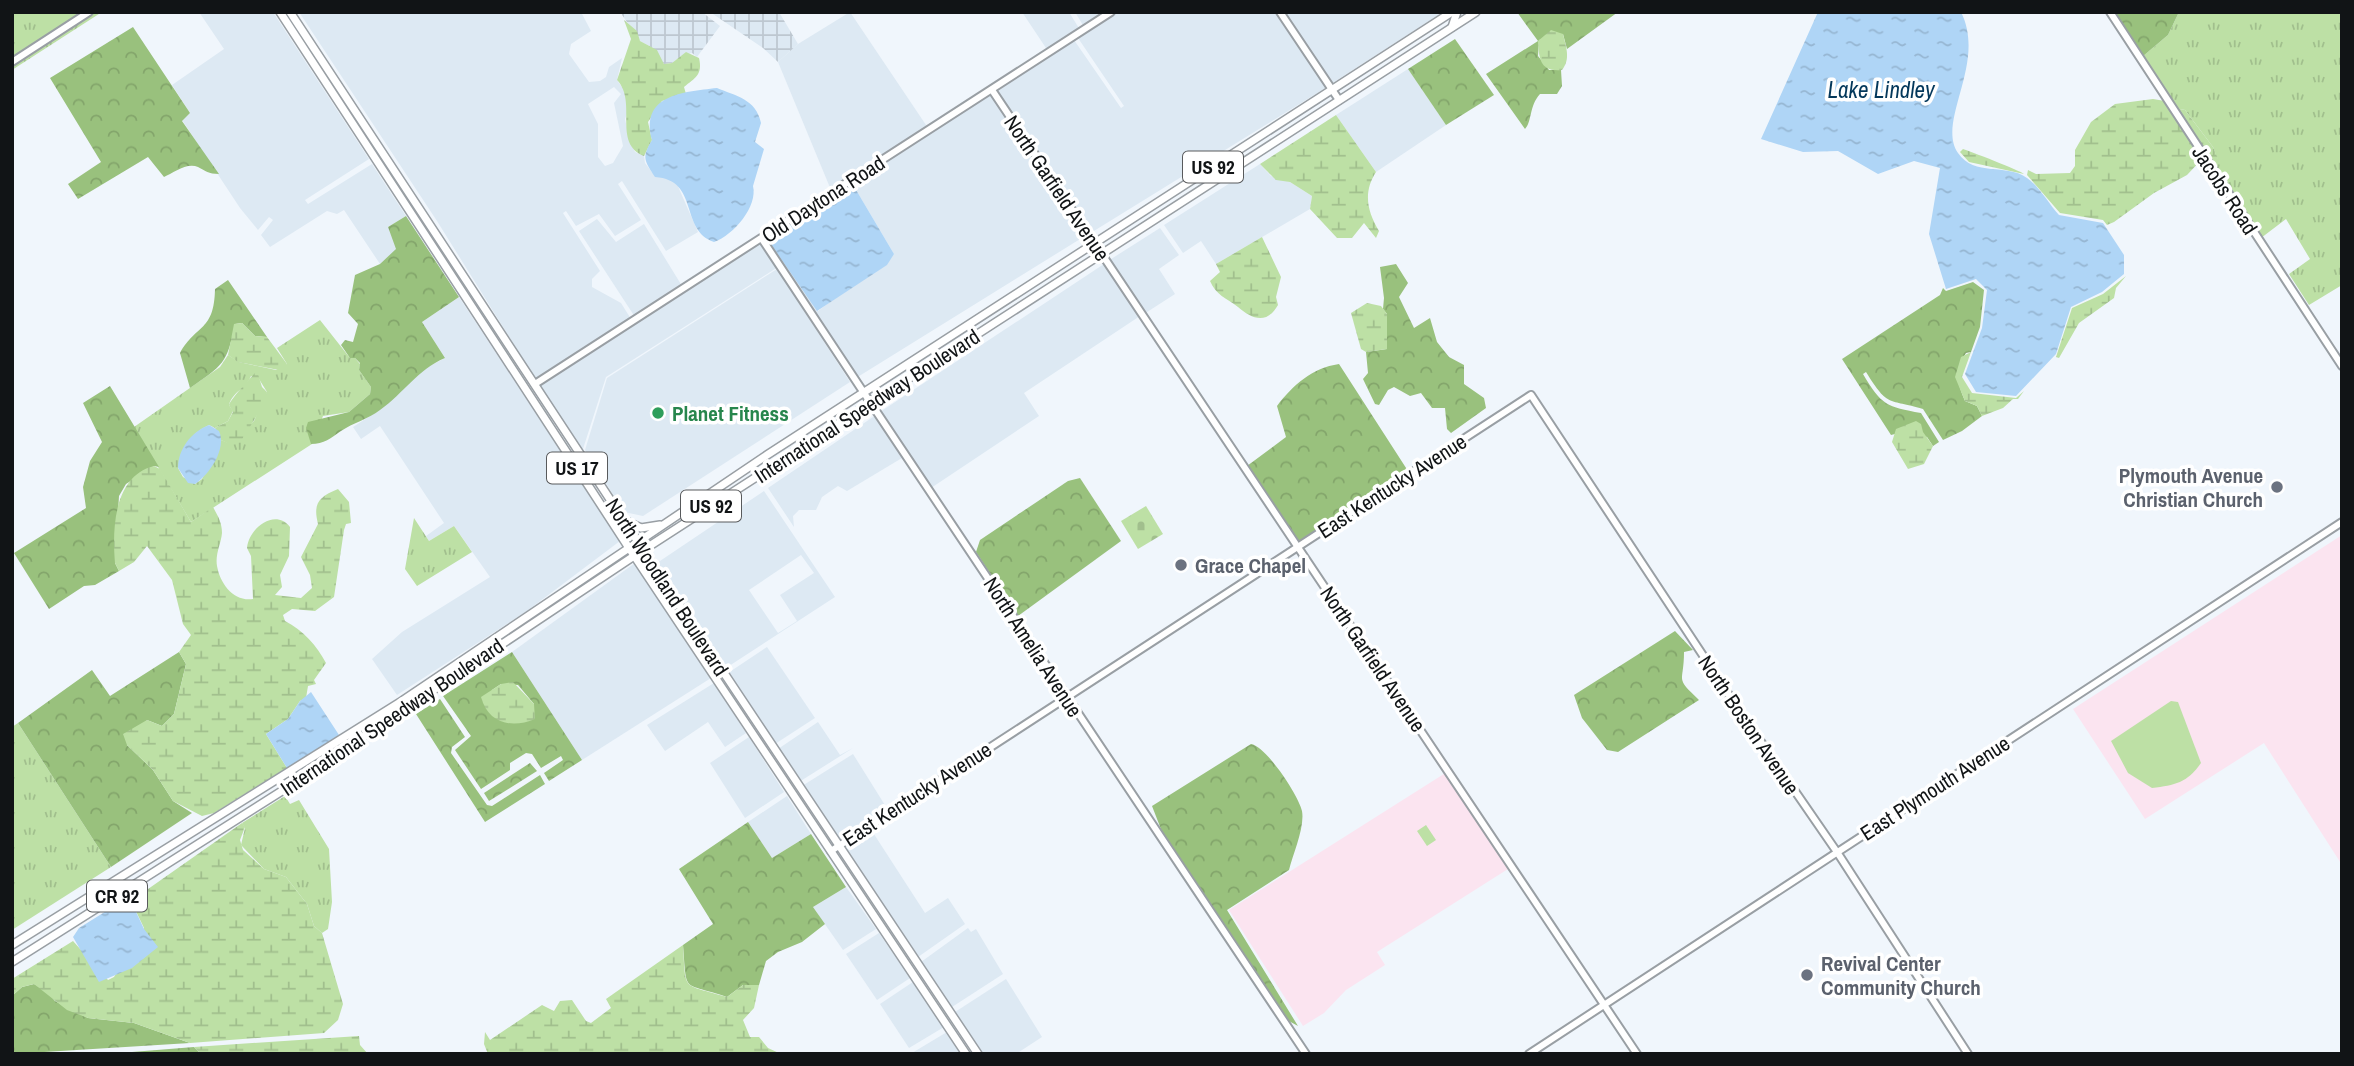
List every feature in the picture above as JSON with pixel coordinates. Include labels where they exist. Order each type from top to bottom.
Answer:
[{"type":"main road","name":"North Woodland Boulevard","points":[[280,12],[634,556],[966,1054]]},
{"type":"main road","name":"North Woodland Boulevard","points":[[290,12],[978,1054]]},
{"type":"main road","name":"International Speedway Boulevard","points":[[462,665],[516,635],[643,550],[1476,12]]},
{"type":"main road","points":[[1451,14],[1452,27]]},
{"type":"main road","points":[[1436,38],[1451,14]]},
{"type":"main road","name":"International Speedway Boulevard","points":[[12,962],[285,789],[549,601],[767,455],[1451,14]]},
{"type":"main road","points":[[441,258],[458,269]]},
{"type":"main road","points":[[452,276],[467,282]]},
{"type":"main road","points":[[989,327],[987,319],[993,309]]},
{"type":"main road","points":[[970,339],[978,318]]},
{"type":"main road","points":[[500,351],[526,381],[535,384]]},
{"type":"main road","points":[[525,388],[542,395]]},
{"type":"main road","points":[[553,432],[574,444]]},
{"type":"main road","points":[[757,477],[760,465],[767,455]]},
{"type":"main road","points":[[622,518],[641,528],[665,524]]},
{"type":"main road","name":"US 92","points":[[657,571],[654,552],[665,536]]},
{"type":"main road","points":[[594,571],[599,579]]},
{"type":"main road","points":[[549,601],[558,607]]},
{"type":"main road","points":[[513,626],[516,635]]},
{"type":"main road","name":"International Speedway Boulevard","points":[[12,945],[276,779],[404,704]]},
{"type":"street","points":[[12,62],[89,12]]},
{"type":"street","name":"Old Daytona Road","points":[[535,384],[1111,12]]},
{"type":"street","points":[[1280,12],[1339,100]]},
{"type":"street","name":"Jacobs Road","points":[[2110,12],[2342,366]]},
{"type":"street","name":"North Garfield Avenue","points":[[992,90],[1637,1054]]},
{"type":"street","name":"North Amelia Avenue","points":[[762,239],[1306,1054]]},
{"type":"street","name":"East Kentucky Avenue","points":[[831,851],[1531,395]]},
{"type":"street","name":"North Boston Avenue","points":[[1531,395],[1800,802],[1837,852],[1968,1054]]},
{"type":"street","name":"East Plymouth Avenue","points":[[1529,1054],[2342,522]]},
{"type":"shaded area","points":[[199,12],[273,12],[369,159],[305,200],[308,204],[372,164],[406,216],[388,227],[397,249],[380,264],[344,210],[337,214],[327,211],[270,247],[261,235],[273,220],[269,217],[258,230],[240,208],[182,120],[190,113],[172,85],[224,49]]},
{"type":"shaded area","points":[[299,12],[581,12],[591,31],[571,44],[569,54],[589,82],[600,81],[606,77],[609,67],[622,58],[617,80],[626,93],[629,109],[625,119],[630,142],[635,152],[644,156],[645,163],[655,176],[667,177],[677,184],[698,232],[666,251],[622,181],[618,184],[641,220],[615,236],[599,214],[576,226],[566,211],[563,213],[600,271],[592,279],[592,287],[621,303],[631,319],[536,380],[437,221]],"holes":[[[614,87],[621,94],[614,103],[623,146],[613,163],[605,166],[598,157],[598,124],[588,104]]]},
{"type":"shaded area","points":[[620,12],[702,12],[720,26],[697,57],[692,53],[664,64],[651,47],[640,41]]},
{"type":"shaded area","points":[[710,12],[779,12],[798,44],[778,62],[763,48]]},
{"type":"shaded area","points":[[850,12],[928,128],[831,190],[778,62],[798,44]]},
{"type":"shaded area","points":[[1022,12],[1069,12],[1080,30],[1048,51]]},
{"type":"shaded area","points":[[1075,12],[1107,12],[1084,27]]},
{"type":"shaded area","points":[[1116,12],[1277,12],[1327,87],[1089,234],[996,92],[1074,40],[1121,108],[1124,106],[1078,38]]},
{"type":"shaded area","points":[[1283,12],[1439,12],[1440,14],[1331,84]]},
{"type":"shaded area","points":[[1408,69],[1446,125],[1376,172],[1336,115]]},
{"type":"shaded area","points":[[992,94],[1085,236],[856,378],[765,240],[771,236],[770,243],[818,311],[894,254],[852,183]]},
{"type":"shaded area","points":[[1260,164],[1271,176],[1290,182],[1312,196],[1310,209],[1216,264],[1201,241],[1183,253],[1164,225]]},
{"type":"shaded area","points":[[597,219],[616,242],[644,224],[682,286],[635,317],[579,231]]},
{"type":"shaded area","points":[[1160,228],[1179,255],[1159,269],[1175,294],[1144,314],[1108,261]]},
{"type":"shaded area","points":[[761,242],[778,267],[606,377],[583,449],[590,462],[539,385]]},
{"type":"shaded area","points":[[1104,264],[1140,316],[1024,393],[1039,416],[931,488],[880,412]]},
{"type":"shaded area","points":[[777,269],[850,382],[643,516],[624,512],[585,450],[607,378]]},
{"type":"shaded area","points":[[459,297],[620,541],[527,611],[397,695],[372,659],[402,632],[490,577],[454,526],[429,541],[426,536],[444,523],[380,426],[361,439],[353,427],[370,416],[420,371],[445,358],[422,322]]},
{"type":"shaded area","points":[[876,415],[927,490],[902,458],[847,491],[838,486],[822,497],[816,510],[799,510],[793,516],[794,527],[768,488]]},
{"type":"shaded area","points":[[764,491],[835,597],[726,668],[657,563]],"holes":[[[801,555],[814,573],[780,595],[797,621],[778,633],[749,590]]]},
{"type":"shaded area","points":[[2342,535],[2342,865],[2264,743],[2145,819],[2073,709]]},
{"type":"shaded area","points":[[635,563],[711,678],[582,760],[512,652]]},
{"type":"shaded area","points":[[767,647],[815,718],[775,744],[728,673]]},
{"type":"shaded area","points":[[714,683],[746,733],[725,747],[708,722],[665,751],[647,725]]},
{"type":"shaded area","points":[[818,722],[840,755],[853,748],[799,782],[778,749]]},
{"type":"shaded area","points":[[749,737],[784,792],[745,818],[710,763]]},
{"type":"shaded area","points":[[853,754],[888,810],[839,842],[802,786]]},
{"type":"shaded area","points":[[1447,772],[1508,869],[1377,952],[1385,965],[1346,990],[1324,1013],[1303,1026],[1229,910]]},
{"type":"shaded area","points":[[787,796],[811,834],[772,858],[748,822]]},
{"type":"shaded area","points":[[870,828],[925,913],[948,898],[965,924],[918,957],[842,847]]},
{"type":"shaded area","points":[[846,887],[876,929],[843,950],[813,907]]},
{"type":"shaded area","points":[[968,928],[971,932],[976,929],[1003,974],[952,1007],[921,962]]},
{"type":"shaded area","points":[[879,933],[910,978],[877,1000],[846,954]]},
{"type":"shaded area","points":[[1006,979],[1042,1037],[1016,1054],[982,1054],[955,1012]]},
{"type":"shaded area","points":[[913,982],[944,1027],[909,1048],[880,1004]]},
{"type":"shaded area","points":[[947,1032],[962,1054],[912,1053]]},
{"type":"green space","points":[[12,12],[84,12],[12,58]]},
{"type":"green space","points":[[94,12],[102,12],[12,70],[12,65]]},
{"type":"green space","points":[[1517,12],[1618,12],[1567,49],[1563,34],[1539,40],[1538,56],[1549,70],[1561,70],[1562,86],[1557,94],[1540,94],[1525,129],[1486,74],[1538,41]]},
{"type":"green space","points":[[2112,12],[2179,12],[2168,35],[2142,57]]},
{"type":"green space","points":[[2179,12],[2342,12],[2342,285],[2309,305],[2289,274],[2310,259],[2286,219],[2261,238],[2207,156],[2218,160],[2213,147],[2185,110],[2175,108],[2142,57],[2168,35]]},
{"type":"green space","points":[[624,20],[637,31],[640,41],[657,50],[664,64],[672,63],[686,52],[699,58],[700,64],[697,76],[684,87],[686,94],[662,101],[648,122],[652,140],[644,156],[629,142],[626,99],[617,80],[631,39]]},
{"type":"green space","points":[[133,27],[190,113],[182,121],[219,174],[189,166],[164,177],[148,157],[78,199],[68,184],[101,162],[50,78]]},
{"type":"green space","points":[[1551,30],[1563,34],[1567,57],[1562,70],[1549,69],[1540,59],[1538,41]]},
{"type":"green space","points":[[1455,39],[1494,95],[1446,125],[1408,69]]},
{"type":"green space","points":[[2153,99],[2165,101],[2202,159],[2187,175],[2154,193],[2114,222],[2107,225],[2103,220],[2060,213],[2027,175],[2028,170],[2036,174],[2070,173],[2075,166],[2075,150],[2091,122],[2115,104]]},
{"type":"green space","points":[[2175,108],[2185,110],[2213,147],[2219,161],[2206,157]]},
{"type":"green space","points":[[1336,115],[1376,172],[1369,187],[1368,202],[1379,231],[1376,238],[1364,223],[1352,238],[1337,238],[1310,209],[1312,196],[1290,182],[1276,180],[1260,164]]},
{"type":"green space","points":[[1963,149],[2024,174],[1969,162],[1960,152]]},
{"type":"green space","points":[[406,216],[459,297],[422,322],[445,358],[418,375],[375,413],[327,440],[311,444],[306,428],[308,422],[349,412],[370,394],[371,387],[359,370],[360,363],[355,358],[350,358],[341,345],[345,340],[353,342],[358,324],[348,313],[355,275],[380,264],[396,249],[388,227]]},
{"type":"green space","points":[[1262,237],[1281,277],[1276,297],[1278,305],[1269,316],[1258,318],[1222,296],[1210,281],[1220,272],[1216,264]]},
{"type":"green space","points":[[1396,264],[1408,283],[1399,297],[1414,328],[1430,318],[1437,342],[1449,357],[1464,365],[1464,384],[1484,398],[1486,408],[1451,433],[1447,429],[1445,408],[1432,408],[1421,393],[1410,396],[1394,387],[1388,390],[1379,405],[1375,404],[1363,379],[1368,373],[1366,352],[1387,349],[1387,314],[1383,309],[1380,267]]},
{"type":"green space","points":[[2126,276],[2116,288],[2114,298],[2079,323],[2059,358],[2056,357],[2072,308],[2103,294]]},
{"type":"green space","points":[[228,280],[267,337],[255,336],[242,323],[235,324],[222,362],[190,388],[180,353],[212,313],[215,289]]},
{"type":"green space","points":[[1973,282],[1984,290],[1980,327],[1971,352],[1966,353],[1962,360],[1958,377],[1965,401],[1977,406],[1982,416],[1962,431],[1943,440],[1923,409],[1885,397],[1866,372],[1863,374],[1880,398],[1900,409],[1921,413],[1939,442],[1933,446],[1927,437],[1897,429],[1895,434],[1891,435],[1842,359],[1940,295],[1943,288],[1946,291]]},
{"type":"green space","points":[[1367,303],[1381,306],[1387,314],[1387,349],[1366,352],[1361,349],[1351,313]]},
{"type":"green space","points":[[320,320],[350,358],[355,358],[360,364],[359,370],[371,387],[370,394],[349,412],[323,416],[312,444],[191,522],[134,427],[220,367],[228,355],[239,362],[276,370],[287,364],[277,348]],"holes":[[[251,376],[259,379],[267,392],[254,421],[231,444],[221,440],[202,479],[195,484],[183,477],[178,468],[192,437],[209,425],[215,428],[228,421],[233,411],[229,405],[233,396]]]},
{"type":"green space","points":[[242,323],[255,336],[267,337],[287,364],[284,371],[238,362],[228,355],[234,324]]},
{"type":"green space","points":[[1971,352],[1962,377],[1972,393],[2016,398],[2024,391],[2018,399],[2013,399],[2003,408],[1982,416],[1977,406],[1965,401],[1955,377],[1961,357]]},
{"type":"green space","points":[[1339,364],[1408,471],[1298,543],[1247,466],[1286,437],[1277,406],[1283,398],[1320,369]]},
{"type":"green space","points":[[257,371],[262,387],[267,392],[266,401],[241,441],[231,445],[221,440],[215,428],[228,421],[233,412],[230,402]]},
{"type":"green space","points":[[110,386],[159,467],[154,466],[126,484],[119,496],[115,563],[119,571],[95,585],[84,586],[49,609],[14,553],[86,508],[83,487],[90,461],[102,442],[83,403]]},
{"type":"green space","points":[[1916,421],[1921,424],[1933,446],[1924,464],[1908,469],[1892,442],[1896,429]]},
{"type":"green space","points":[[154,466],[160,469],[191,522],[213,507],[222,529],[217,557],[219,573],[229,590],[240,598],[253,599],[251,556],[247,548],[252,534],[258,528],[277,519],[290,527],[289,556],[280,575],[282,587],[275,595],[301,598],[312,588],[310,575],[301,557],[318,524],[316,511],[319,502],[338,489],[349,502],[351,523],[346,524],[344,530],[334,597],[315,611],[292,609],[283,615],[285,621],[309,639],[326,663],[314,680],[316,684],[308,686],[306,698],[300,701],[288,719],[266,734],[287,768],[214,813],[202,816],[173,801],[153,770],[127,745],[123,734],[147,720],[162,726],[174,714],[186,664],[179,652],[191,635],[183,624],[172,580],[147,546],[134,562],[119,571],[115,563],[115,520],[123,492],[131,480]]},
{"type":"green space","points":[[1080,478],[1121,541],[1018,616],[976,552],[980,540],[1068,481]]},
{"type":"green space","points":[[1146,506],[1163,534],[1138,549],[1121,521]]},
{"type":"green space","points":[[414,518],[429,541],[454,526],[472,552],[417,586],[405,569]]},
{"type":"green space","points":[[1675,631],[1693,650],[1684,652],[1682,679],[1699,700],[1618,752],[1607,750],[1582,718],[1574,695]]},
{"type":"green space","points":[[179,652],[186,664],[174,714],[162,726],[147,720],[127,745],[153,770],[173,801],[192,813],[111,867],[18,723],[92,670],[110,696]]},
{"type":"green space","points":[[512,652],[582,760],[549,781],[544,773],[563,760],[561,756],[541,768],[532,754],[526,753],[510,763],[510,770],[481,789],[455,750],[471,736],[443,696]],"holes":[[[501,684],[518,685],[534,704],[534,714],[492,690]]]},
{"type":"green space","points":[[513,682],[534,704],[535,719],[517,723],[502,722],[484,706],[481,697],[501,684]]},
{"type":"green space","points":[[440,699],[465,737],[452,747],[451,753],[487,805],[492,806],[540,775],[545,784],[485,822],[416,714]]},
{"type":"green space","points":[[2171,701],[2178,702],[2201,763],[2191,775],[2180,782],[2152,788],[2128,773],[2111,741]]},
{"type":"green space","points":[[18,723],[111,867],[12,930],[12,727]]},
{"type":"green space","points":[[1251,744],[1265,753],[1288,784],[1300,804],[1302,825],[1289,870],[1227,910],[1298,1026],[1287,1020],[1164,837],[1152,806]]},
{"type":"green space","points":[[530,763],[537,771],[489,801],[484,793]]},
{"type":"green space","points":[[285,796],[290,804],[299,800],[329,849],[332,902],[328,929],[322,933],[314,926],[307,904],[286,877],[264,869],[241,845],[245,828],[242,823]]},
{"type":"green space","points":[[748,822],[772,858],[811,834],[846,887],[813,907],[825,924],[802,942],[778,952],[766,961],[759,985],[743,985],[727,997],[694,987],[687,980],[683,945],[713,924],[679,869]]},
{"type":"green space","points":[[242,823],[245,827],[240,840],[243,850],[264,869],[286,877],[307,904],[314,926],[322,933],[343,1004],[338,1020],[324,1033],[190,1043],[134,1023],[88,1018],[67,1010],[34,984],[22,987],[12,996],[12,979],[73,941],[108,980],[114,977],[144,928],[131,901]]},
{"type":"green space","points":[[1426,825],[1436,840],[1427,846],[1417,831]]},
{"type":"green space","points":[[683,945],[686,979],[694,987],[727,997],[743,985],[759,985],[754,1008],[743,1020],[750,1037],[759,1037],[768,1048],[781,1054],[488,1054],[484,1044],[485,1032],[490,1040],[542,1005],[554,1011],[560,1001],[572,1000],[586,1021],[591,1023],[611,1008],[606,999]]},
{"type":"green space","points":[[34,984],[46,990],[55,1001],[88,1018],[134,1023],[190,1043],[12,1054],[12,996],[22,987]]},
{"type":"green space","points":[[359,1036],[360,1045],[368,1054],[201,1054],[194,1047]]},
{"type":"green space","points":[[194,1047],[201,1054],[107,1054]]},
{"type":"water","name":"Lake Lindley","points":[[1818,12],[1961,12],[1967,32],[1968,51],[1953,125],[1953,140],[1958,153],[1973,165],[2010,171],[2027,178],[2059,215],[2103,223],[2124,255],[2124,274],[2102,292],[2071,307],[2056,354],[2016,396],[1976,392],[1965,374],[1982,328],[1987,290],[1976,279],[1946,289],[1929,234],[1940,168],[1914,161],[1878,174],[1838,151],[1803,152],[1761,139]]},
{"type":"water","points":[[717,88],[738,96],[755,109],[761,123],[755,142],[764,149],[748,211],[729,233],[714,242],[703,236],[696,227],[678,187],[669,180],[655,177],[645,155],[652,140],[652,113],[658,105],[678,94]]},
{"type":"water","points":[[852,183],[894,254],[887,265],[817,311],[770,243],[771,236]]},
{"type":"water","points":[[209,425],[219,431],[219,453],[201,480],[195,484],[188,483],[178,468],[180,454],[191,437]]},
{"type":"water","points":[[311,692],[339,735],[287,768],[266,734],[288,719],[300,701]]},
{"type":"water","points":[[124,900],[131,901],[144,929],[158,947],[132,968],[99,982],[73,937],[79,928]]},
{"type":"place","name":"Planet Fitness","points":[[658,413]]},
{"type":"place","name":"Plymouth Avenue Christian Church","points":[[2277,487]]},
{"type":"place","name":"Grace Chapel","points":[[1181,565]]},
{"type":"place","name":"Revival Center Community Church","points":[[1807,975]]}]
